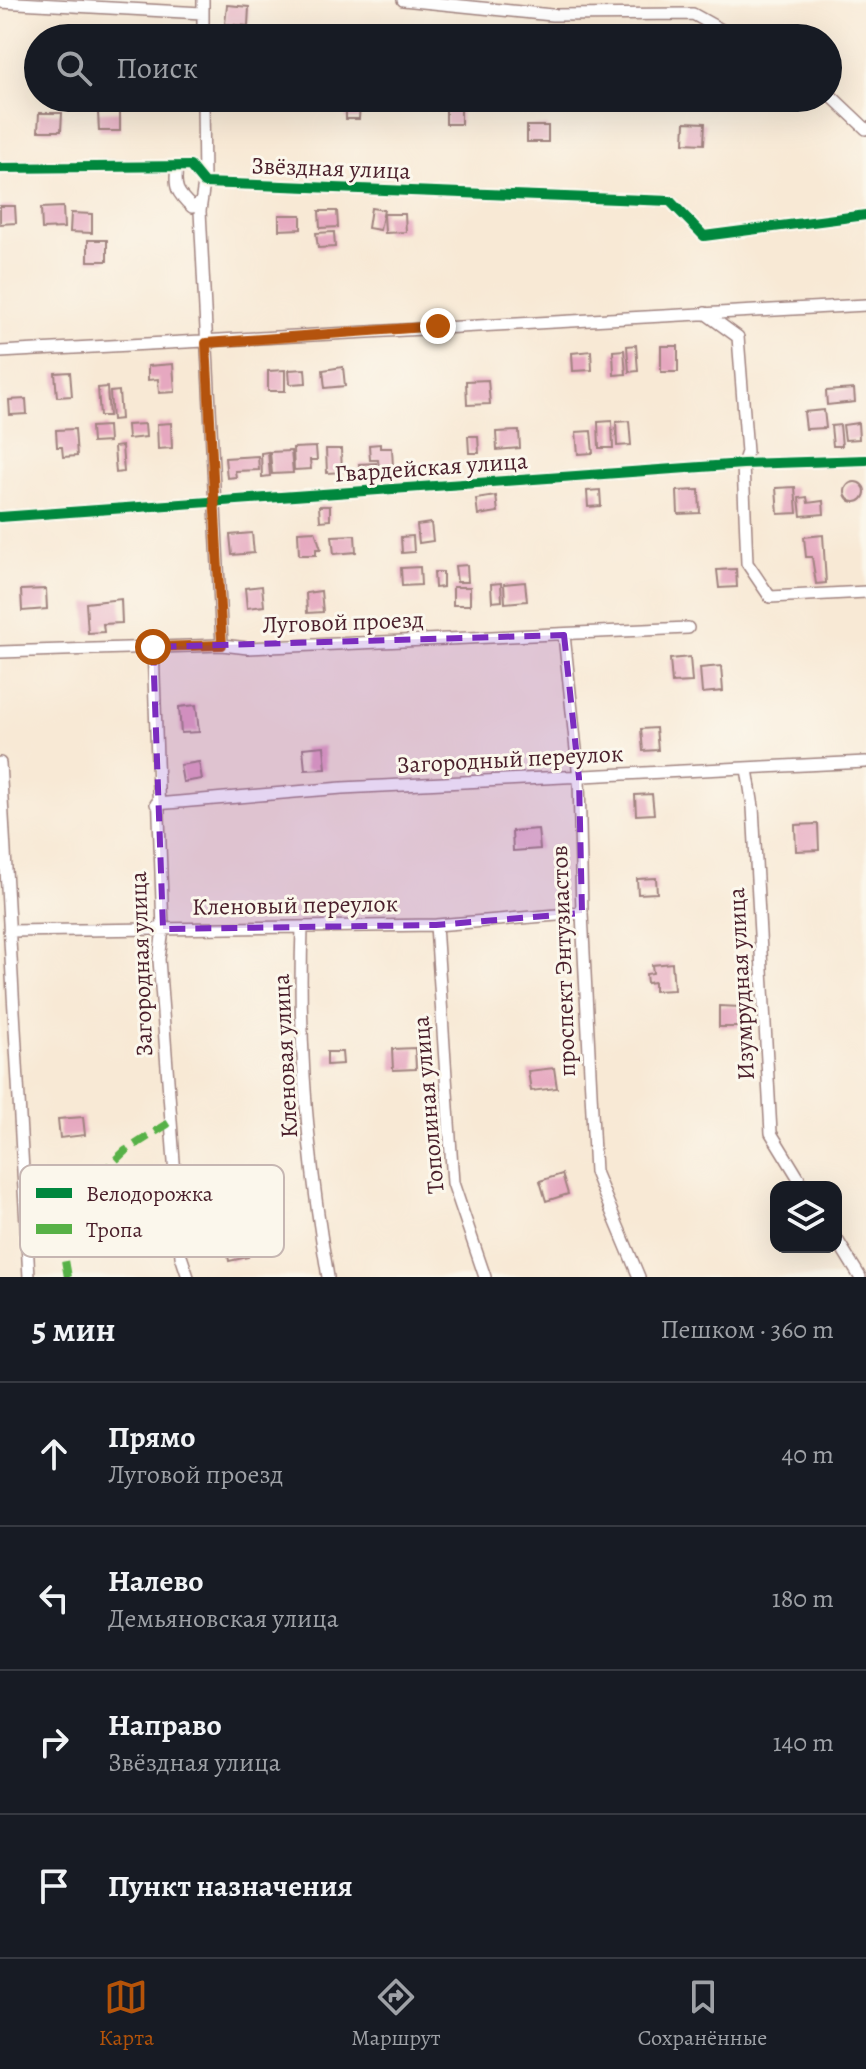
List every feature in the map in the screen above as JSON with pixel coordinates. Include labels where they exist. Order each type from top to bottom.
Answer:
[{"type":"street","points":[[403,0],[552,15],[693,14],[711,24]]},
{"type":"street","points":[[0,2],[202,6]]},
{"type":"street","points":[[842,106],[866,129]]},
{"type":"street","points":[[203,112],[204,183],[201,203],[222,645]]},
{"type":"street","name":"Звёздная улица","points":[[177,167],[190,166],[204,183],[670,201],[704,236],[866,215]]},
{"type":"street","points":[[0,168],[177,167],[174,186],[177,193],[192,207],[201,203]]},
{"type":"street","points":[[0,352],[866,305]]},
{"type":"street","points":[[705,313],[738,337],[747,452],[743,464],[747,563],[770,597],[866,592]]},
{"type":"street","name":"Гвардейская улица","points":[[0,517],[743,464],[866,460]]},
{"type":"street","name":"Луговой проезд","points":[[0,652],[222,645],[248,648],[688,628]]},
{"type":"street","name":"проспект Энтузиастов","points":[[564,635],[579,778],[582,913],[595,1172],[639,1277]]},
{"type":"street","name":"Загородная улица","points":[[153,647],[156,804],[163,929],[159,959],[174,1165]]},
{"type":"street","name":"Загородный переулок","points":[[156,804],[342,788],[866,762]]},
{"type":"street","points":[[0,763],[23,1165]]},
{"type":"street","name":"Изумрудная улица","points":[[747,769],[754,822],[771,1133],[800,1181]]},
{"type":"street","name":"Кленовый переулок","points":[[9,931],[436,925],[582,913]]},
{"type":"street","name":"Тополиная улица","points":[[436,925],[453,1183],[485,1277]]},
{"type":"street","name":"Кленовая улица","points":[[302,928],[300,1000],[318,1219],[328,1277]]},
{"type":"street","points":[[842,1248],[860,1277]]},
{"type":"street","points":[[28,1257],[29,1277]]},
{"type":"street","name":"Загородная улица","points":[[181,1257],[188,1277]]},
{"type":"highlighted area","points":[[564,635],[579,778],[582,913],[436,925],[163,929],[153,647]]},
{"type":"building","points":[[227,5],[249,7],[248,24],[225,24]]},
{"type":"building","points":[[98,112],[120,112],[120,131],[99,131]]},
{"type":"building","points":[[346,112],[359,112],[359,119],[346,119]]},
{"type":"building","points":[[446,112],[461,112],[461,124],[446,124]]},
{"type":"building","points":[[39,113],[62,113],[61,131],[38,131]]},
{"type":"building","points":[[685,122],[705,123],[704,144],[684,143]]},
{"type":"building","points":[[527,126],[548,126],[548,142],[527,142]]},
{"type":"building","points":[[0,206],[15,206],[16,223],[0,224]]},
{"type":"building","points":[[63,207],[64,228],[42,229],[41,208]]},
{"type":"building","points":[[371,208],[384,210],[380,230],[368,228]]},
{"type":"building","points":[[319,211],[337,211],[338,227],[320,228]]},
{"type":"building","points":[[71,213],[92,214],[92,233],[70,232]]},
{"type":"building","points":[[384,214],[405,214],[406,232],[385,233]]},
{"type":"building","points":[[279,215],[301,215],[301,229],[279,230]]},
{"type":"building","points":[[334,232],[335,247],[318,248],[316,233]]},
{"type":"building","points":[[88,240],[107,240],[107,261],[88,261]]},
{"type":"building","points":[[636,345],[638,371],[629,372],[627,346]]},
{"type":"building","points":[[661,346],[678,346],[678,372],[661,372]]},
{"type":"building","points":[[624,350],[626,374],[614,375],[613,351]]},
{"type":"building","points":[[591,351],[592,370],[573,371],[572,353]]},
{"type":"building","points":[[173,364],[175,392],[159,393],[158,379],[148,380],[148,366]]},
{"type":"building","points":[[343,367],[345,386],[325,388],[323,370]]},
{"type":"building","points":[[305,369],[306,383],[290,384],[289,370]]},
{"type":"building","points":[[285,370],[285,391],[268,391],[268,371]]},
{"type":"building","points":[[70,372],[72,396],[57,397],[55,373]]},
{"type":"building","points":[[488,380],[490,404],[467,405],[466,381]]},
{"type":"building","points":[[107,387],[109,416],[100,416],[98,388]]},
{"type":"building","points":[[854,389],[855,402],[827,405],[826,391]]},
{"type":"building","points":[[119,391],[121,419],[112,420],[110,392]]},
{"type":"building","points":[[26,399],[27,414],[10,415],[9,400]]},
{"type":"building","points":[[824,410],[826,428],[806,429],[804,412]]},
{"type":"building","points":[[612,421],[613,448],[599,448],[598,422]]},
{"type":"building","points":[[629,421],[631,445],[617,446],[616,422]]},
{"type":"building","points":[[171,423],[172,448],[158,449],[157,424]]},
{"type":"building","points":[[858,423],[859,439],[845,440],[843,425]]},
{"type":"building","points":[[145,424],[146,437],[128,439],[127,425]]},
{"type":"building","points":[[840,425],[842,446],[833,446],[831,426]]},
{"type":"building","points":[[108,426],[109,442],[92,443],[91,427]]},
{"type":"building","points":[[75,429],[77,456],[63,457],[62,447],[57,447],[56,430]]},
{"type":"building","points":[[519,431],[520,448],[497,450],[496,432]]},
{"type":"building","points":[[591,431],[593,453],[578,454],[576,432]]},
{"type":"building","points":[[468,436],[478,436],[479,453],[469,453]]},
{"type":"building","points":[[380,444],[380,448],[392,448],[393,467],[379,468],[378,460],[370,460],[369,445]]},
{"type":"building","points":[[122,446],[124,472],[116,473],[114,447]]},
{"type":"building","points":[[316,447],[317,460],[310,460],[311,469],[294,470],[293,448]]},
{"type":"building","points":[[326,449],[341,449],[342,472],[327,473]]},
{"type":"building","points":[[291,451],[293,473],[272,474],[270,452]]},
{"type":"building","points":[[268,452],[270,476],[262,477],[261,453]]},
{"type":"building","points":[[258,456],[259,470],[235,471],[236,477],[227,478],[225,458]]},
{"type":"building","points":[[376,463],[377,473],[360,473],[359,464]]},
{"type":"building","points":[[851,482],[859,482],[865,492],[859,502],[851,502],[845,496],[845,488]]},
{"type":"building","points":[[795,487],[797,513],[778,514],[776,488]]},
{"type":"building","points":[[600,490],[601,506],[588,507],[587,491]]},
{"type":"building","points":[[699,490],[700,513],[678,514],[677,491]]},
{"type":"building","points":[[496,496],[498,512],[478,515],[476,499]]},
{"type":"building","points":[[807,497],[808,503],[823,501],[824,514],[801,516],[799,498]]},
{"type":"building","points":[[319,506],[330,506],[330,520],[320,521]]},
{"type":"building","points":[[431,523],[433,541],[419,543],[417,525]]},
{"type":"building","points":[[315,531],[321,549],[316,549],[316,555],[299,555],[298,532]]},
{"type":"building","points":[[252,533],[254,553],[232,555],[230,535]]},
{"type":"building","points":[[355,535],[356,552],[334,554],[332,536]]},
{"type":"building","points":[[823,535],[826,583],[816,584],[812,557],[806,557],[804,537]]},
{"type":"building","points":[[413,536],[414,552],[402,553],[401,537]]},
{"type":"building","points":[[467,565],[468,582],[457,582],[455,566]]},
{"type":"building","points":[[420,567],[421,585],[402,586],[401,568]]},
{"type":"building","points":[[736,569],[737,587],[719,588],[717,570]]},
{"type":"building","points":[[434,572],[443,572],[443,587],[435,588]]},
{"type":"building","points":[[525,582],[527,601],[505,603],[504,584]]},
{"type":"building","points":[[501,583],[502,601],[492,602],[491,584]]},
{"type":"building","points":[[262,586],[264,606],[247,608],[245,588]]},
{"type":"building","points":[[453,587],[470,587],[470,605],[453,605]]},
{"type":"building","points":[[46,589],[47,609],[22,611],[21,590]]},
{"type":"building","points":[[321,591],[323,612],[307,613],[306,593]]},
{"type":"building","points":[[121,599],[122,623],[103,624],[104,632],[88,633],[86,603]]},
{"type":"building","points":[[690,657],[692,682],[672,683],[670,659]]},
{"type":"building","points":[[721,666],[723,691],[702,693],[700,668]]},
{"type":"building","points":[[196,705],[199,732],[181,733],[179,707]]},
{"type":"building","points":[[656,728],[658,750],[643,751],[641,729]]},
{"type":"building","points":[[324,746],[326,769],[305,770],[303,748]]},
{"type":"building","points":[[199,762],[202,779],[183,782],[180,765]]},
{"type":"building","points":[[652,794],[654,814],[636,815],[635,795]]},
{"type":"building","points":[[818,824],[819,850],[796,851],[795,825]]},
{"type":"building","points":[[538,829],[540,849],[513,851],[512,831]]},
{"type":"building","points":[[656,878],[657,893],[638,894],[637,879]]},
{"type":"building","points":[[672,963],[674,990],[654,991],[654,982],[647,983],[646,974],[653,973],[652,965]]},
{"type":"building","points":[[719,1006],[741,1007],[740,1027],[719,1027]]},
{"type":"building","points":[[415,1048],[416,1069],[393,1070],[392,1049]]},
{"type":"building","points":[[327,1052],[342,1052],[343,1064],[327,1065]]},
{"type":"building","points":[[554,1068],[557,1088],[531,1091],[528,1071]]},
{"type":"building","points":[[83,1117],[85,1135],[60,1138],[58,1119]]},
{"type":"building","points":[[562,1174],[568,1194],[546,1201],[540,1181]]},
{"type":"marked path","points":[[110,1165],[125,1151],[171,1122]]},
{"type":"marked path","points":[[64,1257],[68,1277]]},
{"type":"cycle path","points":[[0,168],[190,166],[204,183],[670,201],[704,236],[866,215]]},
{"type":"cycle path","points":[[0,517],[743,464],[866,460]]},
{"type":"route","points":[[153,647],[222,645],[206,343],[438,326]]}]
